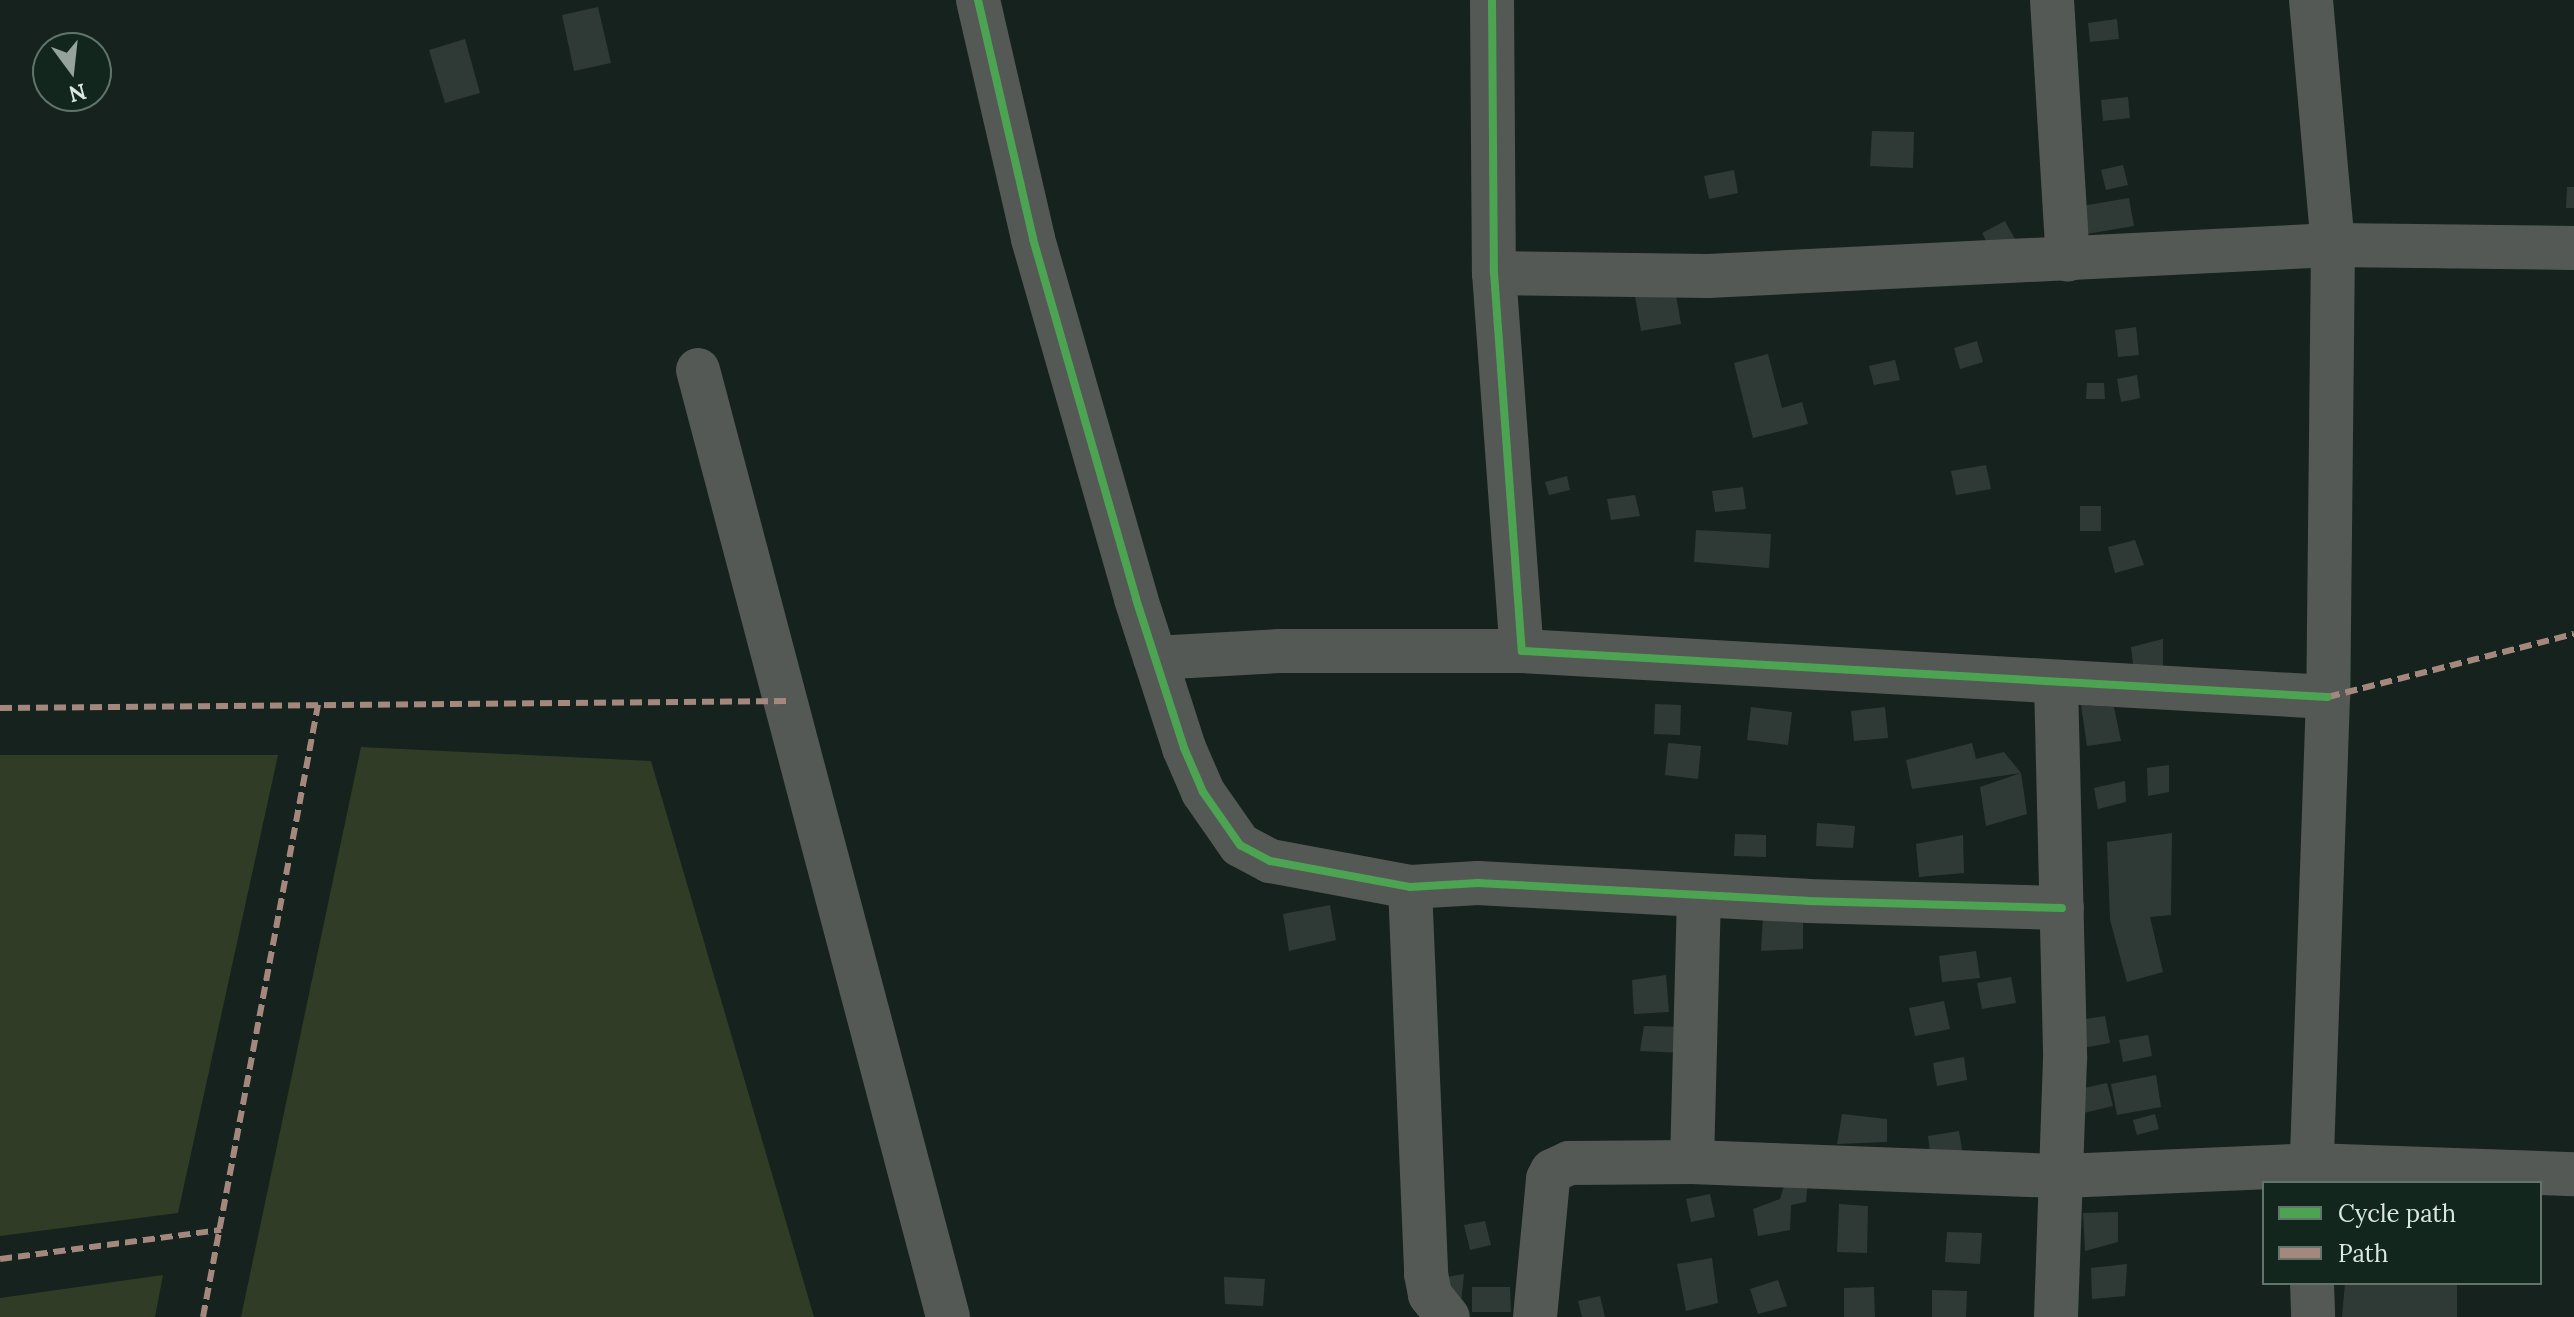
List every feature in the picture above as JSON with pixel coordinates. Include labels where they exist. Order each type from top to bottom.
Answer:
[{"type":"street","points":[[978,0],[1033,239],[1155,658],[1184,748],[1203,792],[1240,845],[1270,861],[1410,887],[1478,883],[1699,895],[2062,908]]},
{"type":"street","points":[[1492,0],[1494,273],[1522,651]]},
{"type":"street","points":[[2052,0],[2068,260]]},
{"type":"street","points":[[2311,0],[2333,245],[2328,697],[2311,1174]]},
{"type":"street","points":[[1494,273],[1708,276],[2333,245],[2574,248]]},
{"type":"street","points":[[698,370],[948,1317]]},
{"type":"street","points":[[1155,658],[1280,651],[1522,651],[2328,697]]},
{"type":"street","points":[[2056,682],[2062,908],[2063,1176],[2056,1317]]},
{"type":"street","points":[[1410,887],[1426,1274],[1430,1295],[1448,1317]]},
{"type":"street","points":[[1692,1162],[1699,895]]},
{"type":"street","points":[[1535,1317],[1548,1179],[1552,1171],[1569,1163],[1692,1162],[2063,1176],[2574,1174]]},
{"type":"street","points":[[2312,1285],[2313,1317]]},
{"type":"green space","points":[[361,747],[651,761],[814,1317],[241,1317]]},
{"type":"green space","points":[[0,755],[278,755],[178,1213],[0,1236]]},
{"type":"green space","points":[[163,1275],[155,1317],[0,1317],[0,1298]]},
{"type":"building","points":[[598,7],[611,63],[574,71],[562,15]]},
{"type":"building","points":[[2117,19],[2119,39],[2090,42],[2088,23]]},
{"type":"building","points":[[465,39],[480,93],[445,103],[429,50]]},
{"type":"building","points":[[2128,97],[2130,118],[2103,121],[2101,100]]},
{"type":"building","points":[[1872,131],[1914,132],[1913,168],[1870,166]]},
{"type":"building","points":[[2123,165],[2128,185],[2106,190],[2101,170]]},
{"type":"building","points":[[1734,170],[1738,193],[1709,199],[1704,176]]},
{"type":"building","points":[[2567,187],[2574,187],[2574,208],[2566,208]]},
{"type":"building","points":[[2129,198],[2134,226],[2075,236],[2070,208]]},
{"type":"building","points":[[2005,221],[2015,239],[1991,250],[1982,233]]},
{"type":"building","points":[[1675,289],[1681,324],[1641,331],[1635,296]]},
{"type":"building","points":[[2136,327],[2139,355],[2118,357],[2115,330]]},
{"type":"building","points":[[1977,341],[1983,362],[1960,369],[1954,348]]},
{"type":"building","points":[[1768,354],[1782,408],[1802,402],[1808,424],[1753,438],[1734,363]]},
{"type":"building","points":[[1895,360],[1900,380],[1874,385],[1869,366]]},
{"type":"building","points":[[2137,375],[2140,398],[2121,402],[2117,379]]},
{"type":"building","points":[[2087,383],[2104,383],[2105,399],[2086,399]]},
{"type":"building","points":[[1986,465],[1991,489],[1956,495],[1951,471]]},
{"type":"building","points":[[1567,476],[1570,490],[1549,495],[1545,482]]},
{"type":"building","points":[[1743,487],[1746,509],[1715,512],[1712,491]]},
{"type":"building","points":[[1635,495],[1640,516],[1611,520],[1607,499]]},
{"type":"building","points":[[2080,506],[2101,506],[2101,531],[2080,531]]},
{"type":"building","points":[[1696,530],[1771,534],[1769,568],[1694,562]]},
{"type":"building","points":[[2135,540],[2144,565],[2115,573],[2108,547]]},
{"type":"building","points":[[2163,639],[2163,672],[2134,673],[2131,647]]},
{"type":"building","points":[[1655,704],[1681,705],[1680,735],[1654,734]]},
{"type":"building","points":[[2081,705],[2114,707],[2121,741],[2087,746]]},
{"type":"building","points":[[1751,707],[1792,712],[1788,745],[1747,740]]},
{"type":"building","points":[[1885,707],[1888,738],[1854,741],[1851,711]]},
{"type":"building","points":[[1668,743],[1701,746],[1698,779],[1665,775]]},
{"type":"building","points":[[1972,743],[1976,759],[2004,752],[2021,773],[1912,789],[1906,760]]},
{"type":"building","points":[[2169,765],[2169,792],[2148,796],[2147,768]]},
{"type":"building","points":[[2021,773],[2027,814],[1986,826],[1980,787]]},
{"type":"building","points":[[2125,781],[2126,802],[2098,809],[2094,788]]},
{"type":"building","points":[[1817,823],[1855,826],[1853,848],[1816,846]]},
{"type":"building","points":[[2172,833],[2171,915],[2150,917],[2163,972],[2127,982],[2110,920],[2107,842]]},
{"type":"building","points":[[1735,834],[1766,835],[1766,857],[1734,856]]},
{"type":"building","points":[[1963,835],[1964,873],[1919,877],[1916,844]]},
{"type":"building","points":[[1330,905],[1336,940],[1289,951],[1283,914]]},
{"type":"building","points":[[1763,915],[1803,915],[1803,949],[1761,951]]},
{"type":"building","points":[[1976,951],[1980,978],[1942,982],[1939,956]]},
{"type":"building","points":[[1666,975],[1669,1012],[1634,1014],[1632,980]]},
{"type":"building","points":[[2011,977],[2016,1003],[1982,1009],[1977,983]]},
{"type":"building","points":[[1944,1001],[1950,1029],[1915,1036],[1909,1008]]},
{"type":"building","points":[[2105,1016],[2110,1043],[2077,1049],[2073,1021]]},
{"type":"building","points":[[1644,1026],[1686,1027],[1684,1053],[1640,1051]]},
{"type":"building","points":[[2148,1035],[2152,1056],[2123,1062],[2119,1040]]},
{"type":"building","points":[[1964,1057],[1967,1080],[1937,1086],[1933,1063]]},
{"type":"building","points":[[2156,1075],[2161,1107],[2117,1115],[2111,1084]]},
{"type":"building","points":[[2107,1083],[2113,1106],[2071,1116],[2066,1092]]},
{"type":"building","points":[[1842,1114],[1887,1119],[1887,1142],[1837,1144]]},
{"type":"building","points":[[2155,1114],[2159,1129],[2137,1135],[2133,1120]]},
{"type":"building","points":[[1959,1131],[1963,1156],[1931,1160],[1928,1136]]},
{"type":"building","points":[[1786,1179],[1808,1179],[1806,1202],[1791,1205],[1790,1230],[1758,1236],[1753,1209],[1780,1199]]},
{"type":"building","points":[[1710,1194],[1715,1217],[1691,1222],[1686,1199]]},
{"type":"building","points":[[1839,1204],[1868,1206],[1867,1253],[1837,1252]]},
{"type":"building","points":[[2118,1212],[2118,1242],[2085,1251],[2083,1213]]},
{"type":"building","points":[[1485,1221],[1491,1245],[1470,1250],[1464,1225]]},
{"type":"building","points":[[1947,1232],[1982,1233],[1980,1264],[1945,1262]]},
{"type":"building","points":[[1712,1258],[1718,1303],[1686,1311],[1677,1264]]},
{"type":"building","points":[[2127,1264],[2125,1296],[2092,1299],[2091,1268]]},
{"type":"building","points":[[1464,1274],[1461,1303],[1436,1279]]},
{"type":"building","points":[[1224,1277],[1265,1279],[1263,1306],[1225,1304]]},
{"type":"building","points":[[1778,1280],[1787,1306],[1758,1314],[1750,1289]]},
{"type":"building","points":[[2345,1285],[2457,1285],[2457,1317],[2342,1317]]},
{"type":"building","points":[[1472,1287],[1510,1287],[1511,1312],[1472,1312]]},
{"type":"building","points":[[1874,1287],[1875,1317],[1844,1317],[1844,1288]]},
{"type":"building","points":[[1932,1290],[1967,1291],[1966,1317],[1932,1317]]},
{"type":"building","points":[[1600,1296],[1605,1317],[1582,1317],[1578,1301]]},
{"type":"marked path","points":[[2328,697],[2574,634]]},
{"type":"marked path","points":[[0,708],[786,701]]},
{"type":"marked path","points":[[203,1317],[318,705]]},
{"type":"marked path","points":[[0,1259],[221,1230]]},
{"type":"cycle path","points":[[978,0],[1033,239],[1136,599],[1184,748],[1203,792],[1240,845],[1270,861],[1410,887],[1478,883],[1807,901],[2062,908]]},
{"type":"cycle path","points":[[1492,0],[1494,273],[1522,651],[2328,697]]}]
